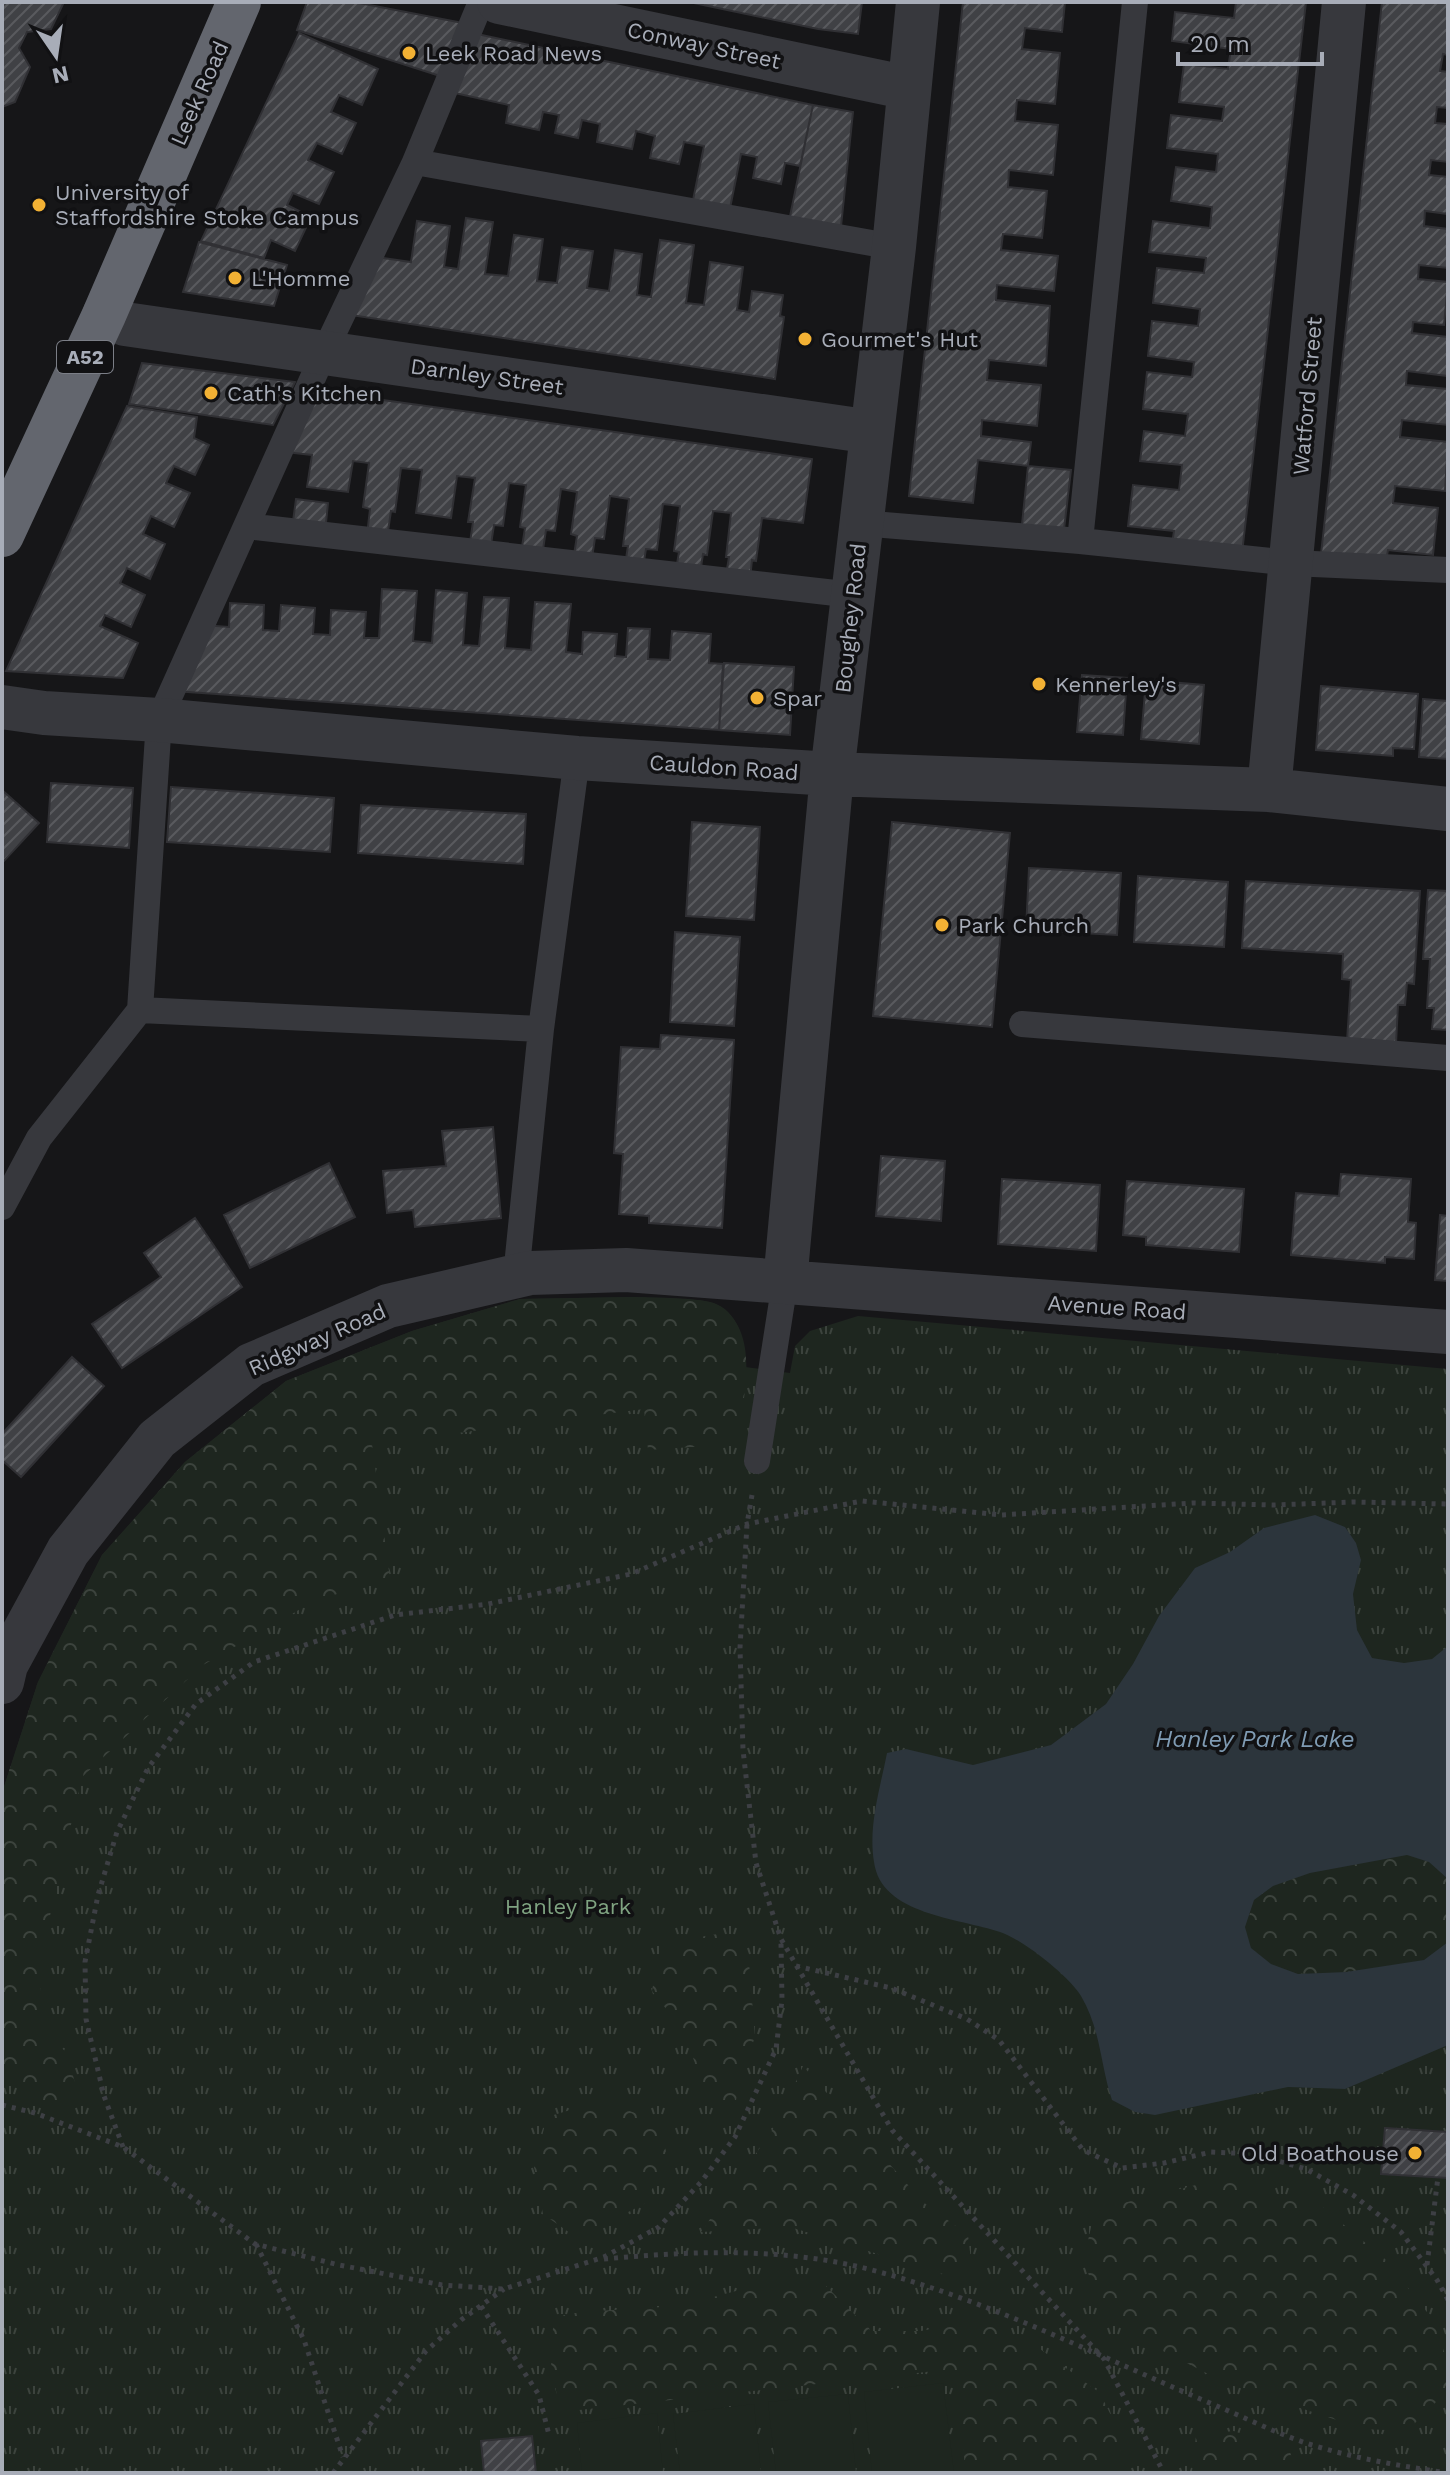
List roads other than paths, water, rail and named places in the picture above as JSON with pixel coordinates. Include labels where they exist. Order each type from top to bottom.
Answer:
[{"type":"highway","name":"Leek Road","points":[[2,535],[104,315],[239,2]]},
{"type":"street","name":"Conway Street","points":[[499,2],[909,88]]},
{"type":"street","name":"Boughey Road","points":[[785,1282],[832,774],[894,247],[918,2]]},
{"type":"street","name":"Watford Street","points":[[1269,790],[1344,2]]},
{"type":"street","name":"Darnley Street","points":[[104,315],[125,324],[872,432]]},
{"type":"street","name":"Cauldon Road","points":[[2,707],[577,758],[832,774],[1269,790],[1448,809]]},
{"type":"street","name":"Ridgway Road","points":[[2,1682],[6,1665],[68,1551],[157,1439],[251,1365],[388,1306],[530,1273],[626,1270],[785,1282]]},
{"type":"street","name":"Avenue Road","points":[[785,1282],[1448,1332]]},
{"type":"lane","points":[[2,1207],[39,1138],[140,1010],[159,720],[324,353],[415,162],[481,2]]},
{"type":"lane","points":[[1080,541],[1135,2]]},
{"type":"lane","points":[[415,162],[894,247]]},
{"type":"lane","points":[[860,523],[1080,541],[1291,563],[1448,570]]},
{"type":"lane","points":[[247,526],[853,595]]},
{"type":"lane","points":[[516,1276],[541,1029],[577,758]]},
{"type":"lane","points":[[140,1010],[541,1029]]},
{"type":"lane","points":[[1022,1024],[1448,1058]]},
{"type":"lane","points":[[757,1461],[785,1282]]},
{"type":"water","name":"Hanley Park Lake","points":[[1315,1515],[1345,1527],[1356,1543],[1361,1560],[1353,1594],[1357,1630],[1372,1658],[1404,1663],[1432,1659],[1448,1646],[1448,1879],[1429,1862],[1407,1855],[1310,1873],[1273,1886],[1254,1900],[1245,1927],[1251,1948],[1271,1964],[1298,1974],[1346,1972],[1424,1960],[1448,1942],[1448,2045],[1345,2089],[1288,2087],[1155,2115],[1135,2112],[1112,2100],[1088,2009],[1075,1988],[1056,1969],[1032,1950],[1000,1932],[944,1918],[906,1904],[880,1880],[874,1862],[873,1835],[887,1753],[906,1749],[973,1765],[1051,1745],[1106,1704],[1133,1664],[1159,1616],[1195,1568],[1230,1552],[1264,1528]]},
{"type":"place","name":"Leek Road News","points":[[409,53]]},
{"type":"place","name":"University of Staffordshire Stoke Campus","points":[[39,205]]},
{"type":"place","name":"L'Homme","points":[[235,278]]},
{"type":"place","name":"Gourmet's Hut","points":[[805,339]]},
{"type":"place","name":"Cath's Kitchen","points":[[211,393]]},
{"type":"place","name":"Kennerley's","points":[[1039,684]]},
{"type":"place","name":"Spar","points":[[757,698]]},
{"type":"place","name":"Park Church","points":[[942,925]]},
{"type":"place","name":"Old Boathouse","points":[[1415,2153]]},
{"type":"park label","name":"Hanley Park","points":[[568,1906]]}]
